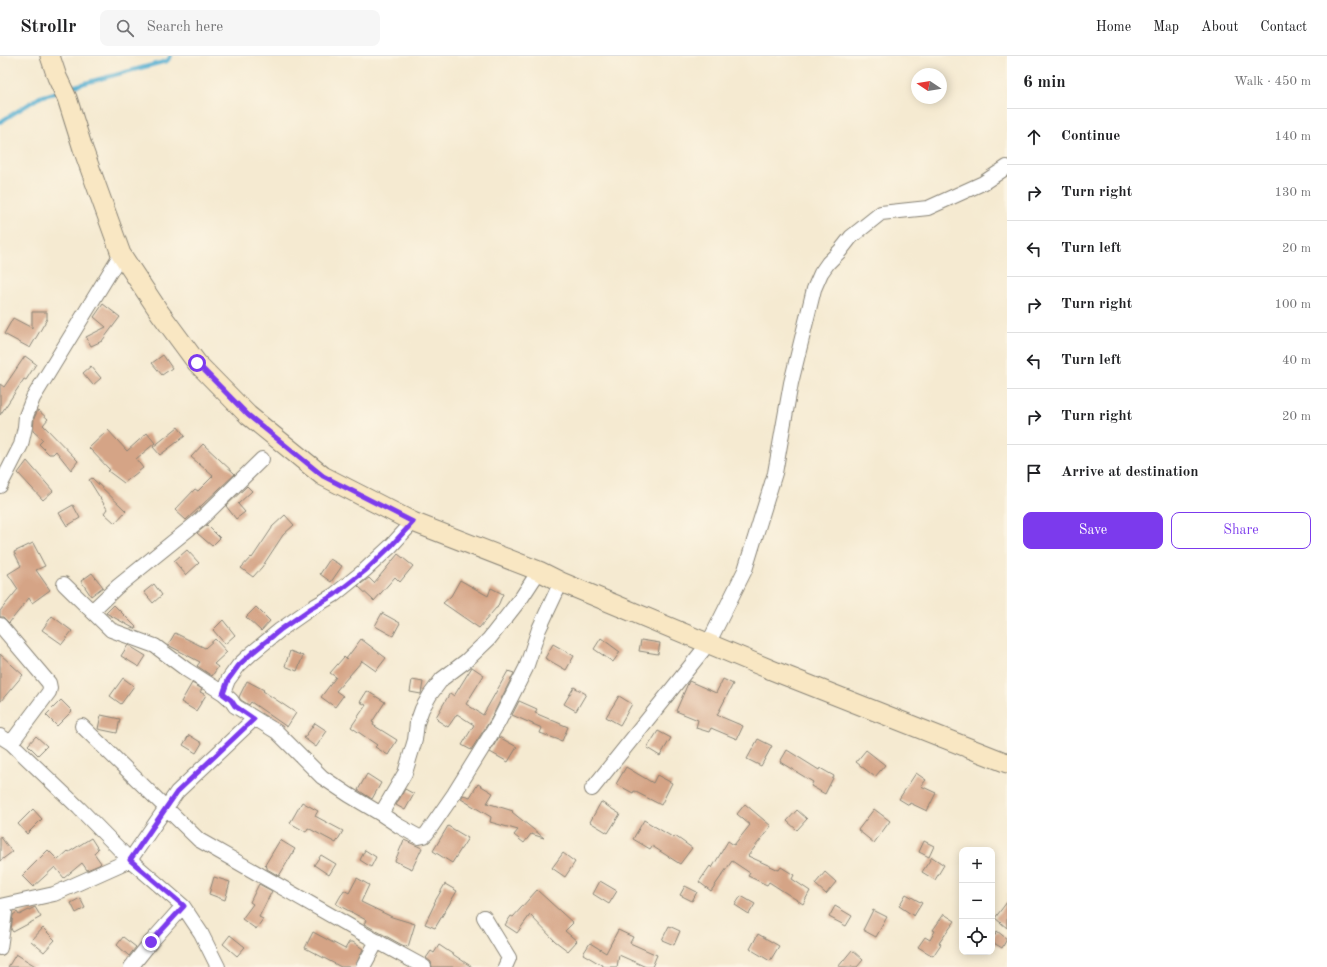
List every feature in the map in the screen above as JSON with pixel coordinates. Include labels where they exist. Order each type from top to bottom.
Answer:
[{"type":"main road","points":[[50,56],[57,77],[67,98],[83,149],[121,254],[160,313],[197,363],[248,415],[323,476],[413,522],[539,571],[561,582],[708,644],[1007,763]]},
{"type":"street","points":[[592,789],[708,644],[745,570],[775,473],[791,383],[814,289],[821,273],[851,237],[882,213],[928,208],[983,183],[1007,167]]},
{"type":"street","points":[[0,486],[21,445],[26,427],[26,416],[33,398],[121,254]]},
{"type":"street","points":[[92,611],[117,587],[200,520],[262,459]]},
{"type":"street","points":[[223,694],[228,680],[239,665],[252,653],[280,630],[310,609],[334,595],[366,570],[413,522]]},
{"type":"street","points":[[381,814],[405,773],[415,740],[417,723],[422,709],[430,695],[442,679],[466,662],[489,639],[522,597],[539,571]]},
{"type":"street","points":[[64,584],[111,630],[155,646],[223,694],[231,700],[235,706],[277,732],[322,777],[419,837],[424,836],[454,794],[498,724],[526,668],[539,629],[561,582]]},
{"type":"street","points":[[0,626],[36,665],[49,683],[50,688],[49,692],[6,740],[78,808],[130,860],[184,906],[201,933],[218,967]]},
{"type":"street","points":[[0,948],[3,906],[54,894],[130,860],[177,792],[254,719]]},
{"type":"street","points":[[82,726],[199,840],[424,967]]},
{"type":"street","points":[[131,967],[151,942],[184,906]]},
{"type":"street","points":[[484,917],[509,958],[505,967]]},
{"type":"street","points":[[363,967],[377,941]]},
{"type":"building","points":[[103,304],[120,317],[102,341],[91,346],[86,337],[106,327],[94,317]]},
{"type":"building","points":[[32,312],[47,312],[47,319],[30,348],[4,334],[13,318],[32,328]]},
{"type":"building","points":[[163,355],[172,368],[162,375],[152,363]]},
{"type":"building","points":[[25,356],[36,364],[0,415],[0,384],[4,387]]},
{"type":"building","points":[[91,366],[101,378],[93,385],[83,373]]},
{"type":"building","points":[[38,410],[48,419],[43,425],[78,461],[71,470],[56,451],[53,454],[49,454],[39,444],[43,440],[33,431],[34,418]]},
{"type":"building","points":[[178,427],[185,436],[160,455],[153,447]]},
{"type":"building","points":[[108,430],[127,451],[147,433],[155,443],[136,459],[143,468],[124,483],[108,471],[110,470],[89,448]]},
{"type":"building","points":[[203,444],[235,474],[186,520],[175,510],[195,489],[198,491],[213,476],[191,457]]},
{"type":"building","points":[[27,461],[53,491],[43,500],[18,473]]},
{"type":"building","points":[[92,478],[126,511],[115,523],[104,513],[107,509],[89,480]]},
{"type":"building","points":[[247,486],[252,491],[238,504],[245,512],[236,519],[226,506]]},
{"type":"building","points":[[73,505],[80,518],[67,526],[59,513]]},
{"type":"building","points":[[285,515],[294,525],[283,535],[262,567],[253,577],[241,568],[251,557],[252,558],[272,527]]},
{"type":"building","points":[[207,525],[220,538],[212,546],[197,533]]},
{"type":"building","points":[[33,543],[45,566],[36,570],[50,590],[32,603],[29,598],[9,623],[3,617],[0,617],[0,611],[18,589],[8,574],[21,566],[14,552]]},
{"type":"building","points":[[187,550],[199,563],[186,575],[174,561]]},
{"type":"building","points":[[398,554],[413,566],[400,582],[395,577],[374,601],[358,586],[369,578],[374,583]]},
{"type":"building","points":[[330,559],[342,566],[331,582],[320,574]]},
{"type":"building","points":[[92,573],[103,587],[91,596],[81,581]]},
{"type":"building","points":[[460,580],[488,596],[491,588],[503,594],[497,608],[479,628],[443,603],[451,596]]},
{"type":"building","points":[[154,584],[162,595],[153,603],[144,592]]},
{"type":"building","points":[[114,605],[136,627],[135,629],[106,613]]},
{"type":"building","points":[[256,607],[270,621],[261,631],[246,617]]},
{"type":"building","points":[[382,613],[400,623],[393,636],[375,626]]},
{"type":"building","points":[[52,616],[72,631],[62,644],[42,630]]},
{"type":"building","points":[[223,620],[235,635],[225,644],[213,630]]},
{"type":"building","points":[[175,633],[205,648],[215,639],[227,652],[214,664],[218,667],[212,676],[197,666],[200,662],[168,645]]},
{"type":"building","points":[[601,638],[620,652],[613,662],[594,649]]},
{"type":"building","points":[[361,639],[386,658],[376,671],[362,661],[336,691],[343,696],[335,707],[321,697],[336,677],[330,673],[344,657],[346,659]]},
{"type":"building","points":[[641,640],[660,643],[658,654],[639,651]]},
{"type":"building","points":[[553,644],[574,656],[566,670],[545,658]]},
{"type":"building","points":[[128,645],[146,656],[139,667],[121,656]]},
{"type":"building","points":[[290,651],[303,656],[297,671],[285,666]]},
{"type":"building","points":[[0,654],[23,675],[0,702]]},
{"type":"building","points":[[472,667],[484,675],[466,704],[483,715],[508,671],[514,673],[491,719],[471,750],[462,745],[474,725],[457,714],[448,727],[437,720],[438,719],[436,717],[450,693],[454,696]]},
{"type":"building","points":[[123,678],[134,686],[121,704],[110,696]]},
{"type":"building","points":[[723,679],[733,684],[717,715],[743,726],[737,739],[711,728],[709,732],[696,728],[698,720],[676,711],[689,681],[716,693]]},
{"type":"building","points":[[412,680],[423,682],[421,694],[410,692]]},
{"type":"building","points":[[247,681],[264,690],[263,691],[296,713],[287,727],[251,702],[249,705],[241,700],[239,697]]},
{"type":"building","points":[[192,683],[202,689],[200,692],[206,695],[196,711],[181,702]]},
{"type":"building","points":[[574,687],[586,694],[576,711],[564,704]]},
{"type":"building","points":[[367,691],[385,702],[372,722],[374,723],[373,725],[397,740],[388,755],[375,747],[377,745],[351,727],[366,705],[360,702]]},
{"type":"building","points":[[619,696],[632,704],[620,725],[606,717]]},
{"type":"building","points":[[61,700],[72,711],[57,726],[46,715]]},
{"type":"building","points":[[519,701],[537,709],[535,713],[568,727],[562,741],[540,733],[542,728],[512,715]]},
{"type":"building","points":[[101,715],[120,719],[117,733],[98,729]]},
{"type":"building","points":[[315,723],[327,731],[316,747],[304,738]]},
{"type":"building","points":[[658,731],[671,738],[660,756],[647,748]]},
{"type":"building","points":[[189,735],[202,743],[196,753],[183,745]]},
{"type":"building","points":[[36,736],[47,746],[38,755],[28,745]]},
{"type":"building","points":[[499,737],[517,747],[508,762],[490,752]]},
{"type":"building","points":[[758,739],[772,746],[761,766],[747,759]]},
{"type":"building","points":[[787,750],[819,770],[820,768],[834,776],[825,794],[811,786],[813,782],[780,762]]},
{"type":"building","points":[[866,750],[885,765],[875,777],[856,762]]},
{"type":"building","points":[[626,767],[653,783],[657,775],[672,783],[661,805],[634,791],[633,793],[616,784]]},
{"type":"building","points":[[916,773],[926,780],[921,786],[936,793],[927,811],[910,803],[909,805],[899,799]]},
{"type":"building","points":[[367,774],[381,783],[372,799],[358,790]]},
{"type":"building","points":[[478,784],[493,793],[487,803],[513,811],[512,812],[544,838],[531,834],[524,843],[514,835],[518,830],[490,822],[491,817],[461,799],[463,795],[470,797]]},
{"type":"building","points":[[405,789],[414,794],[405,810],[396,805]]},
{"type":"building","points":[[302,802],[318,811],[315,816],[343,831],[336,843],[308,828],[306,832],[290,823]]},
{"type":"building","points":[[601,802],[620,814],[608,833],[590,822]]},
{"type":"building","points":[[745,804],[771,826],[748,856],[779,870],[781,867],[794,875],[792,879],[810,891],[803,904],[769,882],[767,885],[748,876],[750,873],[732,861],[711,891],[699,882],[710,866],[712,868],[728,841],[734,845],[750,825],[737,814]]},
{"type":"building","points":[[33,809],[42,819],[27,834],[18,824]]},
{"type":"building","points":[[874,809],[890,821],[874,843],[858,830]]},
{"type":"building","points":[[797,810],[807,819],[797,830],[787,821]]},
{"type":"building","points":[[644,820],[674,838],[675,836],[692,848],[680,864],[652,846],[650,849],[633,839]]},
{"type":"building","points":[[448,826],[468,838],[452,863],[433,851]]},
{"type":"building","points":[[0,836],[12,852],[0,861]]},
{"type":"building","points":[[91,838],[98,849],[94,853],[101,863],[99,865],[87,870],[82,863],[64,878],[55,867],[33,887],[22,876],[48,850],[58,860],[68,851],[69,852]]},
{"type":"building","points":[[280,840],[295,849],[279,876],[267,869],[265,865]]},
{"type":"building","points":[[404,840],[422,848],[412,869],[395,861]]},
{"type":"building","points":[[924,841],[934,846],[929,857],[919,852]]},
{"type":"building","points":[[365,850],[376,857],[371,867],[360,860]]},
{"type":"building","points":[[563,853],[575,862],[565,877],[552,868]]},
{"type":"building","points":[[321,855],[336,864],[329,875],[314,865]]},
{"type":"building","points":[[932,857],[944,865],[935,880],[922,872]]},
{"type":"building","points":[[825,872],[836,882],[826,894],[815,884]]},
{"type":"building","points":[[214,877],[230,882],[225,900],[209,894]]},
{"type":"building","points":[[357,878],[369,885],[361,902],[392,917],[415,924],[408,947],[364,924],[366,920],[336,904],[344,890],[349,893]]},
{"type":"building","points":[[600,881],[617,891],[609,904],[593,894]]},
{"type":"building","points":[[259,884],[272,891],[259,917],[263,919],[256,929],[242,919],[253,904],[250,902]]},
{"type":"building","points":[[445,884],[457,891],[435,928],[425,924],[434,903]]},
{"type":"building","points":[[685,886],[697,892],[692,901],[680,895]]},
{"type":"building","points":[[537,890],[573,923],[565,931],[577,941],[568,951],[555,941],[530,915],[517,933],[505,925],[511,916],[513,917]]},
{"type":"building","points":[[906,894],[922,903],[914,916],[899,906]]},
{"type":"building","points":[[741,896],[755,904],[749,914],[735,905]]},
{"type":"building","points":[[80,898],[85,908],[76,913],[71,903]]},
{"type":"building","points":[[1007,902],[1007,928],[995,918]]},
{"type":"building","points":[[835,906],[852,916],[846,926],[829,917]]},
{"type":"building","points":[[35,907],[41,917],[13,932],[11,929],[13,915],[17,912],[19,915]]},
{"type":"building","points":[[873,910],[887,917],[876,937],[863,930]]},
{"type":"building","points":[[944,914],[955,921],[939,943],[941,944],[933,956],[918,947],[925,937],[930,940],[935,931],[933,930]]},
{"type":"building","points":[[669,926],[680,931],[674,945],[662,940]]},
{"type":"building","points":[[43,928],[55,940],[44,952],[31,941]]},
{"type":"building","points":[[618,930],[633,937],[630,943],[657,955],[652,967],[646,967],[619,955],[617,967],[605,967],[583,954],[590,943],[606,953]]},
{"type":"building","points":[[997,931],[1007,939],[1002,948],[995,944],[995,934]]},
{"type":"building","points":[[313,932],[345,949],[349,942],[353,942],[363,949],[355,967],[341,967],[305,948]]},
{"type":"building","points":[[758,934],[779,946],[770,961],[750,949]]},
{"type":"building","points":[[230,935],[245,947],[237,956],[223,944]]},
{"type":"building","points":[[123,937],[136,947],[129,956],[117,945]]},
{"type":"building","points":[[439,945],[472,967],[432,967],[431,962],[426,958],[431,951],[434,953]]},
{"type":"building","points":[[852,950],[863,960],[857,967],[838,967]]},
{"type":"building","points":[[16,954],[37,967],[8,967]]},
{"type":"waterway","points":[[68,88],[167,61],[171,56]]},
{"type":"waterway","points":[[0,122],[40,97],[58,92]]},
{"type":"route","points":[[151,942],[184,906],[130,860],[177,792],[254,719],[235,706],[231,700],[223,694],[228,680],[239,665],[280,630],[310,609],[334,595],[366,570],[413,522],[323,476],[248,415],[197,363]]}]
